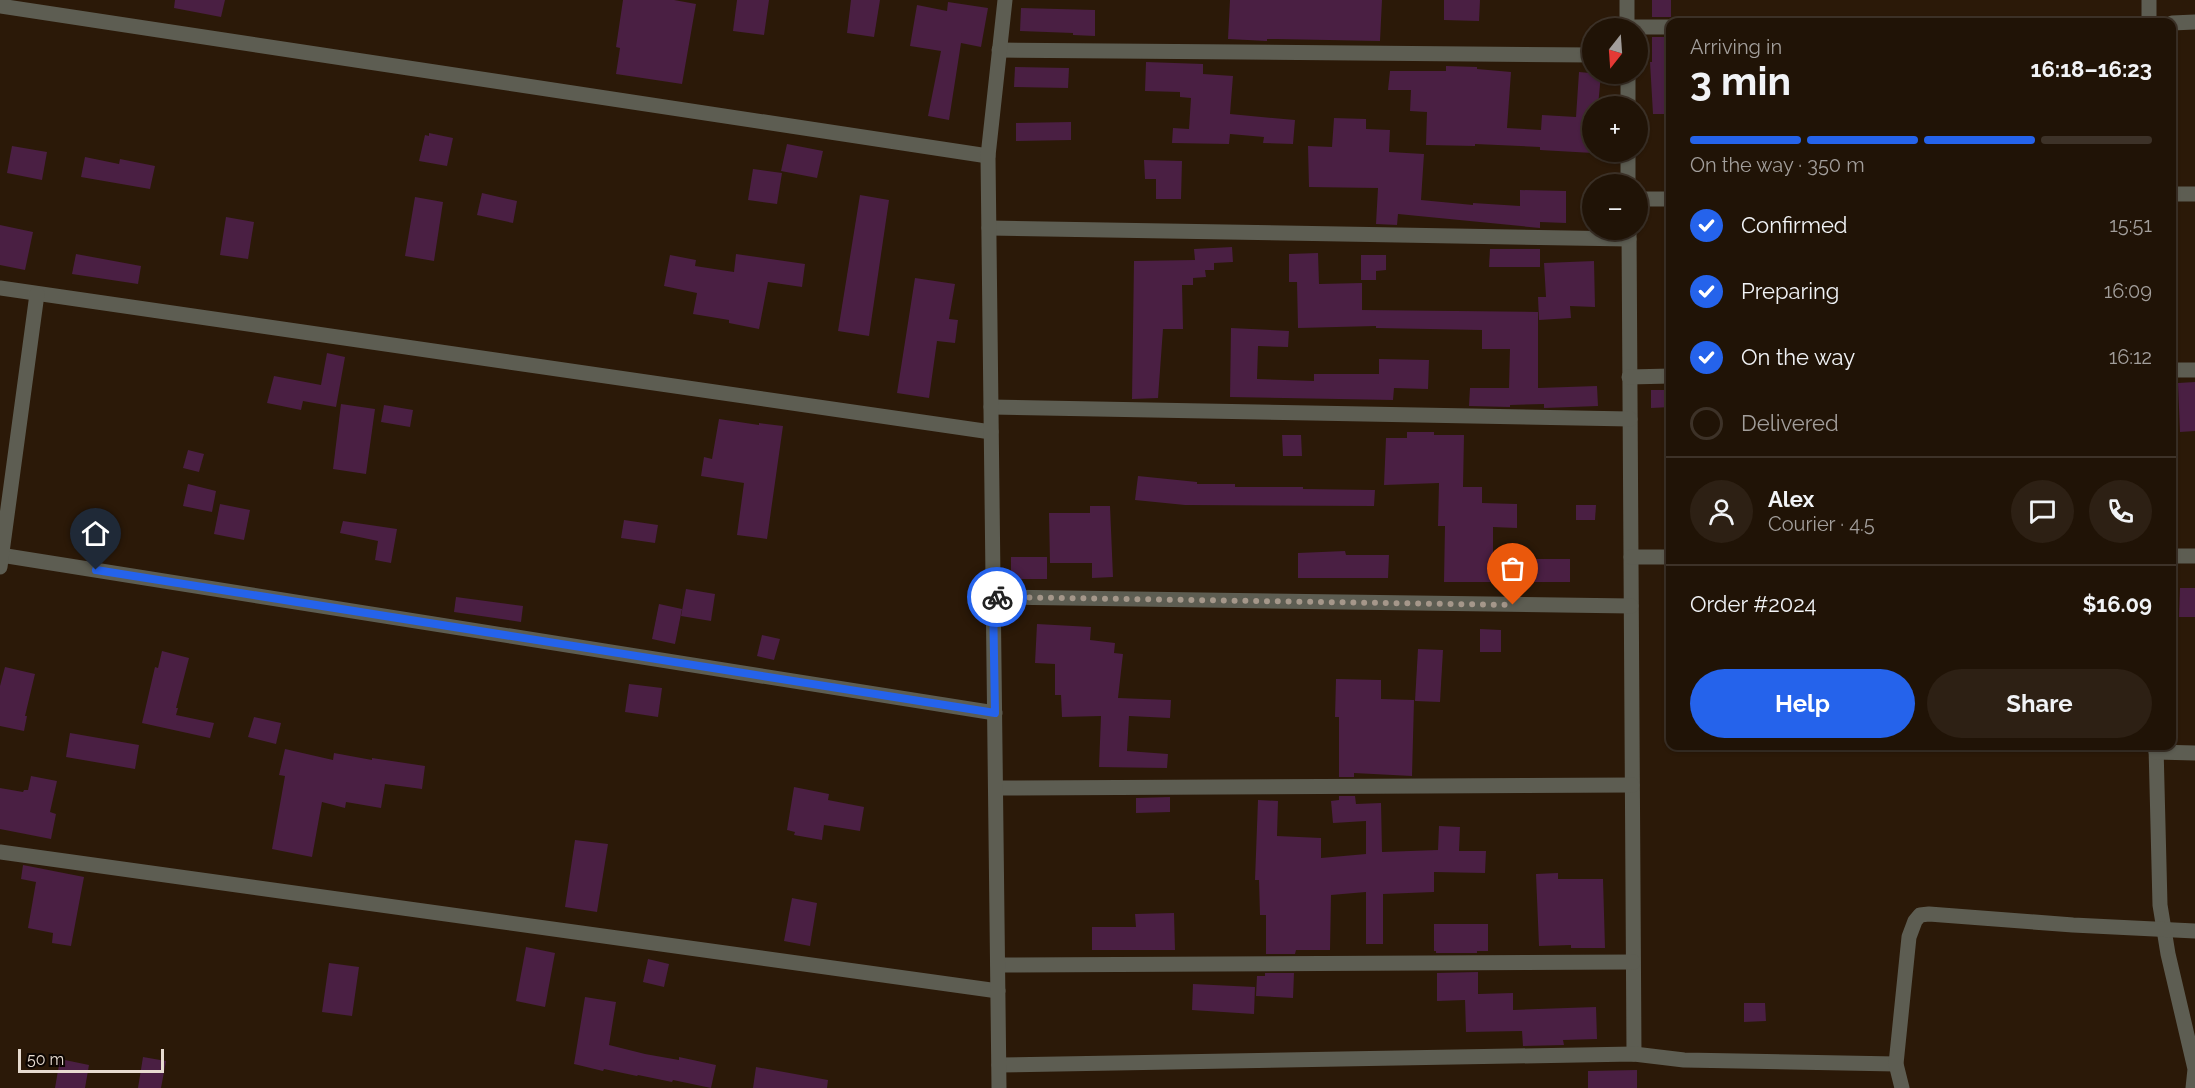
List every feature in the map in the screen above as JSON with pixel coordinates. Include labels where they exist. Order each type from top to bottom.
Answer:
[{"type":"street","points":[[999,1088],[988,156],[1005,0]]},
{"type":"street","points":[[1627,0],[1627,18]]},
{"type":"street","points":[[2149,0],[2149,18]]},
{"type":"street","points":[[0,6],[988,156]]},
{"type":"street","points":[[2176,23],[2195,22]]},
{"type":"street","points":[[1648,28],[1666,27]]},
{"type":"street","points":[[999,50],[1582,55]]},
{"type":"street","points":[[2176,194],[2195,194]]},
{"type":"street","points":[[1648,199],[1666,199]]},
{"type":"street","points":[[989,228],[1582,234]]},
{"type":"street","points":[[1629,240],[1634,1054]]},
{"type":"street","points":[[0,288],[992,432]]},
{"type":"street","points":[[37,294],[1,559],[995,713]]},
{"type":"street","points":[[2176,370],[2195,370]]},
{"type":"street","points":[[1629,377],[1666,376]]},
{"type":"street","points":[[991,407],[1630,419]]},
{"type":"street","points":[[2176,556],[2195,556]]},
{"type":"street","points":[[1630,557],[1666,557]]},
{"type":"street","points":[[993,597],[1631,606]]},
{"type":"street","points":[[2156,750],[2160,905],[2168,954],[2195,1070],[2193,1088]]},
{"type":"street","points":[[2166,750],[2195,753]]},
{"type":"street","points":[[996,788],[1632,785]]},
{"type":"street","points":[[0,852],[998,992]]},
{"type":"street","points":[[1902,1088],[1896,1064],[1909,937],[1920,915],[2195,931]]},
{"type":"street","points":[[998,965],[1633,962]]},
{"type":"street","points":[[999,1065],[1634,1054],[1684,1060],[1896,1064]]},
{"type":"building","points":[[175,0],[225,0],[221,17],[174,8]]},
{"type":"building","points":[[623,0],[674,0],[696,4],[682,84],[616,74],[620,48],[616,47]]},
{"type":"building","points":[[737,0],[769,0],[764,35],[733,31]]},
{"type":"building","points":[[851,0],[880,0],[874,37],[847,33]]},
{"type":"building","points":[[1230,0],[1382,0],[1380,41],[1228,39]]},
{"type":"building","points":[[1444,0],[1480,0],[1479,21],[1444,20]]},
{"type":"building","points":[[1652,0],[1671,0],[1671,17],[1652,17]]},
{"type":"building","points":[[948,2],[988,8],[981,47],[961,43],[949,120],[928,116],[941,51],[910,46],[917,5],[947,11]]},
{"type":"building","points":[[1021,8],[1095,10],[1095,36],[1020,31]]},
{"type":"building","points":[[1652,37],[1666,37],[1666,114],[1653,114],[1650,62],[1652,62]]},
{"type":"building","points":[[1146,62],[1203,64],[1203,74],[1233,76],[1230,114],[1295,120],[1293,144],[1263,143],[1264,137],[1230,134],[1229,144],[1172,143],[1173,128],[1189,129],[1191,98],[1180,97],[1180,92],[1145,91]]},
{"type":"building","points":[[1446,66],[1477,67],[1477,69],[1511,72],[1507,128],[1541,130],[1542,115],[1576,117],[1579,72],[1582,72],[1582,84],[1600,84],[1599,96],[1582,96],[1582,152],[1540,150],[1540,147],[1475,144],[1475,146],[1426,145],[1427,112],[1410,111],[1411,90],[1388,90],[1390,71],[1446,71]]},
{"type":"building","points":[[1015,67],[1069,68],[1068,88],[1014,87]]},
{"type":"building","points":[[1334,118],[1366,119],[1366,129],[1390,130],[1389,152],[1424,154],[1421,200],[1473,205],[1473,203],[1520,206],[1520,190],[1566,191],[1566,223],[1540,222],[1540,228],[1398,214],[1397,225],[1376,224],[1378,188],[1309,187],[1308,146],[1332,147]]},
{"type":"building","points":[[1071,122],[1071,140],[1016,141],[1016,123]]},
{"type":"building","points":[[429,133],[453,138],[447,166],[419,161],[425,135],[429,136]]},
{"type":"building","points":[[787,144],[823,151],[817,178],[781,171]]},
{"type":"building","points":[[12,146],[47,152],[42,180],[7,173]]},
{"type":"building","points":[[85,157],[119,164],[120,159],[155,166],[150,189],[81,177]]},
{"type":"building","points":[[1144,160],[1182,161],[1181,199],[1156,199],[1156,179],[1145,179]]},
{"type":"building","points":[[753,169],[782,173],[777,204],[748,200]]},
{"type":"building","points":[[482,193],[517,201],[513,223],[477,215]]},
{"type":"building","points":[[860,195],[889,200],[869,336],[838,331]]},
{"type":"building","points":[[415,197],[443,202],[434,261],[405,256]]},
{"type":"building","points":[[226,217],[254,222],[248,259],[220,255]]},
{"type":"building","points":[[0,225],[33,232],[25,270],[0,265]]},
{"type":"building","points":[[1232,247],[1233,262],[1214,263],[1214,270],[1205,270],[1206,277],[1193,278],[1193,285],[1182,285],[1183,329],[1163,329],[1158,398],[1132,399],[1134,261],[1195,260],[1194,249]]},
{"type":"building","points":[[1490,249],[1540,249],[1540,267],[1489,267]]},
{"type":"building","points":[[1318,253],[1319,284],[1362,283],[1362,310],[1538,312],[1538,388],[1597,386],[1598,406],[1544,408],[1544,404],[1510,405],[1510,407],[1469,406],[1470,388],[1509,388],[1510,349],[1482,349],[1482,330],[1376,328],[1376,326],[1298,328],[1297,282],[1289,282],[1289,254]]},
{"type":"building","points":[[76,254],[141,266],[138,284],[72,274]]},
{"type":"building","points":[[736,254],[805,264],[802,287],[768,282],[759,329],[729,323],[729,320],[693,314],[697,293],[664,286],[670,255],[696,260],[695,266],[734,272]]},
{"type":"building","points":[[1361,255],[1386,255],[1386,270],[1376,271],[1376,280],[1361,280]]},
{"type":"building","points":[[1594,261],[1595,307],[1570,306],[1571,318],[1539,320],[1538,297],[1546,297],[1544,263]]},
{"type":"building","points":[[915,278],[955,284],[949,319],[958,320],[955,343],[937,341],[929,398],[897,393]]},
{"type":"building","points":[[1231,328],[1289,331],[1288,347],[1258,346],[1257,379],[1314,381],[1314,374],[1379,374],[1379,359],[1429,360],[1428,389],[1394,388],[1393,400],[1230,397]]},
{"type":"building","points":[[327,353],[345,357],[336,407],[303,401],[301,410],[267,403],[274,376],[321,385]]},
{"type":"building","points":[[2195,382],[2195,431],[2180,432],[2178,383]]},
{"type":"building","points":[[1651,390],[1666,390],[1666,407],[1651,408]]},
{"type":"building","points":[[341,404],[375,409],[366,474],[333,469]]},
{"type":"building","points":[[384,405],[413,410],[410,427],[381,422]]},
{"type":"building","points":[[719,419],[783,426],[767,539],[737,535],[744,483],[701,476],[704,457],[712,459]]},
{"type":"building","points":[[1407,432],[1464,435],[1463,487],[1482,487],[1482,503],[1517,504],[1517,528],[1493,527],[1493,566],[1524,566],[1524,559],[1570,559],[1570,582],[1444,582],[1445,526],[1438,526],[1439,483],[1384,485],[1386,438],[1407,438]]},
{"type":"building","points":[[1282,435],[1301,435],[1302,456],[1283,456]]},
{"type":"building","points":[[188,450],[204,454],[199,472],[183,468]]},
{"type":"building","points":[[1138,476],[1197,482],[1197,484],[1235,484],[1235,487],[1375,490],[1374,506],[1185,505],[1135,500]]},
{"type":"building","points":[[188,484],[216,491],[212,512],[183,506]]},
{"type":"building","points":[[220,504],[250,510],[244,540],[214,534]]},
{"type":"building","points":[[1576,505],[1596,505],[1595,520],[1576,520]]},
{"type":"building","points":[[1090,506],[1110,506],[1113,577],[1092,578],[1092,563],[1050,563],[1049,513],[1090,513]]},
{"type":"building","points":[[624,520],[658,525],[655,543],[621,538]]},
{"type":"building","points":[[343,521],[397,529],[391,563],[375,560],[378,541],[340,533]]},
{"type":"building","points":[[1345,551],[1346,555],[1389,555],[1388,578],[1298,578],[1298,553]]},
{"type":"building","points":[[1011,557],[1047,557],[1047,579],[1011,579]]},
{"type":"building","points":[[2180,588],[2195,588],[2195,617],[2179,617]]},
{"type":"building","points":[[686,589],[715,594],[711,621],[681,616]]},
{"type":"building","points":[[456,597],[523,606],[521,622],[454,612]]},
{"type":"building","points":[[659,604],[682,609],[675,644],[652,639]]},
{"type":"building","points":[[1037,624],[1091,627],[1090,640],[1115,643],[1114,653],[1123,654],[1118,698],[1171,700],[1170,718],[1129,716],[1127,751],[1168,754],[1167,768],[1099,767],[1101,716],[1062,717],[1061,695],[1055,695],[1055,664],[1035,663]]},
{"type":"building","points":[[1480,629],[1501,630],[1501,652],[1480,652]]},
{"type":"building","points":[[762,635],[780,639],[774,660],[757,656]]},
{"type":"building","points":[[1418,649],[1443,650],[1440,702],[1415,701]]},
{"type":"building","points":[[162,651],[189,658],[176,715],[214,723],[210,738],[142,723],[155,667],[158,668]]},
{"type":"building","points":[[5,667],[35,674],[25,716],[27,716],[24,731],[0,726],[0,686]]},
{"type":"building","points":[[1336,679],[1381,680],[1381,699],[1414,700],[1412,776],[1354,773],[1354,777],[1339,777],[1339,717],[1335,717]]},
{"type":"building","points":[[629,684],[662,688],[658,717],[625,712]]},
{"type":"building","points":[[254,717],[281,723],[276,744],[248,737]]},
{"type":"building","points":[[70,733],[139,745],[135,769],[66,757]]},
{"type":"building","points":[[285,749],[333,760],[334,753],[425,766],[422,789],[385,784],[381,808],[346,802],[345,808],[322,802],[312,857],[272,849],[285,776],[279,775]]},
{"type":"building","points":[[31,776],[57,781],[50,812],[56,814],[51,839],[0,829],[0,788],[23,792],[28,790]]},
{"type":"building","points":[[794,787],[829,794],[828,800],[864,807],[860,831],[824,825],[822,840],[794,835],[795,832],[787,830]]},
{"type":"building","points":[[1339,796],[1355,796],[1356,804],[1381,803],[1382,852],[1438,850],[1439,826],[1460,827],[1459,851],[1486,851],[1485,873],[1434,872],[1434,892],[1383,894],[1383,944],[1366,944],[1366,892],[1331,895],[1330,950],[1296,950],[1295,954],[1266,954],[1266,915],[1260,915],[1259,880],[1255,880],[1258,800],[1278,801],[1277,836],[1321,838],[1321,858],[1366,854],[1366,821],[1333,823],[1331,801],[1339,800]]},
{"type":"building","points":[[1170,797],[1170,812],[1136,813],[1136,798]]},
{"type":"building","points":[[575,840],[608,844],[597,912],[565,907]]},
{"type":"building","points":[[23,865],[84,877],[71,946],[52,943],[53,933],[28,928],[36,882],[21,879]]},
{"type":"building","points":[[1558,873],[1558,879],[1603,879],[1605,948],[1571,948],[1571,945],[1539,946],[1536,874]]},
{"type":"building","points":[[792,898],[817,903],[810,946],[784,941]]},
{"type":"building","points":[[1174,913],[1175,950],[1092,950],[1092,927],[1136,927],[1135,914]]},
{"type":"building","points":[[1434,924],[1488,924],[1488,951],[1436,953],[1434,951]]},
{"type":"building","points":[[526,947],[555,953],[545,1007],[516,1001]]},
{"type":"building","points":[[648,959],[669,964],[664,987],[643,982]]},
{"type":"building","points":[[329,963],[359,967],[352,1016],[322,1012]]},
{"type":"building","points":[[1478,972],[1478,994],[1513,993],[1513,1010],[1596,1007],[1597,1039],[1563,1040],[1564,1045],[1523,1046],[1522,1031],[1466,1032],[1465,1000],[1437,1001],[1437,973]]},
{"type":"building","points":[[1265,973],[1294,973],[1293,998],[1256,996],[1257,976],[1265,976]]},
{"type":"building","points":[[1193,984],[1255,987],[1254,1014],[1192,1010]]},
{"type":"building","points":[[585,997],[616,1002],[609,1045],[645,1054],[679,1060],[679,1057],[716,1065],[711,1088],[604,1069],[603,1071],[574,1064]]},
{"type":"building","points":[[1744,1003],[1765,1003],[1766,1021],[1744,1022]]},
{"type":"building","points":[[143,1057],[166,1061],[161,1088],[138,1088]]},
{"type":"building","points":[[60,1059],[89,1065],[85,1088],[55,1088]]},
{"type":"building","points":[[756,1067],[828,1080],[827,1088],[753,1088]]},
{"type":"building","points":[[1637,1070],[1637,1088],[1588,1088],[1588,1071]]},
{"type":"way so far","points":[[997,597],[1513,605]]},
{"type":"route","points":[[96,570],[995,713],[993,597],[997,597]]}]
